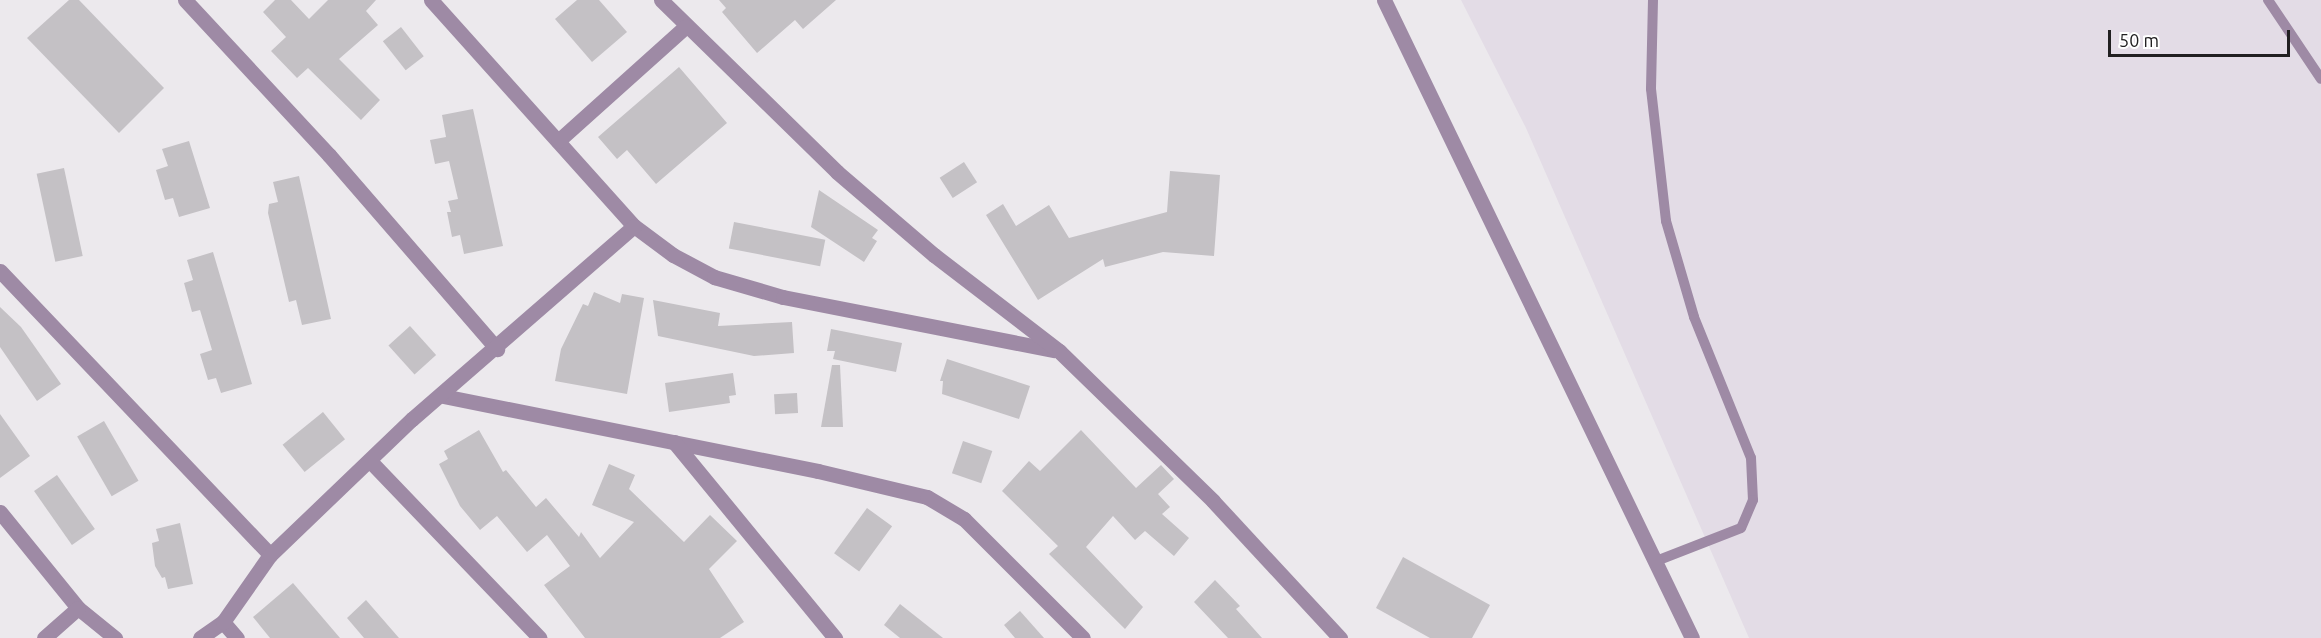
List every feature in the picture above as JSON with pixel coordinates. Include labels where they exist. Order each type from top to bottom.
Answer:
[{"type":"street","points":[[185,0],[329,155],[497,349]]},
{"type":"street","points":[[431,0],[634,226],[673,255],[714,277],[783,297],[1059,351]]},
{"type":"street","points":[[662,0],[837,172],[934,255],[1059,351],[1213,501],[1337,636]]},
{"type":"street","points":[[1384,0],[1692,638]]},
{"type":"street","points":[[558,141],[686,26]]},
{"type":"street","points":[[200,638],[223,622],[270,555],[412,419],[443,396],[634,226]]},
{"type":"street","points":[[0,271],[270,555]]},
{"type":"street","points":[[443,396],[674,442],[927,497],[964,519],[1083,638]]},
{"type":"street","points":[[674,442],[835,638]]},
{"type":"street","points":[[370,461],[540,638]]},
{"type":"street","points":[[0,512],[78,608],[115,638]]},
{"type":"street","points":[[44,638],[78,608]]},
{"type":"street","points":[[223,622],[237,638]]},
{"type":"lane","points":[[1653,0],[1651,89],[1665,221],[1694,317],[1751,458],[1754,500],[1741,528],[1654,562]]},
{"type":"lane","points":[[2268,0],[2321,79]]},
{"type":"shaded area","points":[[1461,0],[2321,0],[2321,638],[1749,638],[1526,128]]},
{"type":"building","points":[[69,0],[79,0],[164,88],[119,133],[27,38]]},
{"type":"building","points":[[275,0],[291,0],[309,19],[328,0],[376,0],[366,11],[378,25],[339,59],[380,100],[361,120],[308,68],[297,78],[271,51],[286,37],[263,12]]},
{"type":"building","points":[[577,0],[599,0],[627,32],[592,62],[555,19]]},
{"type":"building","points":[[719,0],[836,0],[803,29],[795,20],[757,53],[722,12],[726,8]]},
{"type":"building","points":[[401,27],[424,56],[406,70],[383,41]]},
{"type":"building","points":[[679,67],[727,123],[656,184],[627,150],[617,159],[598,137]]},
{"type":"building","points":[[473,109],[503,246],[464,254],[460,235],[452,237],[447,212],[451,212],[448,201],[458,199],[449,161],[435,164],[430,140],[446,137],[442,115]]},
{"type":"building","points":[[189,141],[210,208],[179,217],[173,198],[165,200],[156,170],[168,166],[162,149]]},
{"type":"building","points":[[964,162],[977,182],[953,198],[940,178]]},
{"type":"building","points":[[64,168],[83,256],[55,262],[37,174]]},
{"type":"building","points":[[1170,171],[1220,175],[1214,256],[1163,252],[1105,267],[1103,259],[1038,300],[986,215],[1003,204],[1016,226],[1049,205],[1069,238],[1167,212]]},
{"type":"building","points":[[299,176],[331,319],[302,325],[296,300],[289,302],[268,213],[269,204],[278,202],[273,182]]},
{"type":"building","points":[[819,190],[878,230],[872,238],[877,241],[864,262],[811,227]]},
{"type":"building","points":[[734,222],[825,240],[820,266],[729,249]]},
{"type":"building","points":[[213,252],[252,384],[221,393],[216,378],[208,380],[200,354],[212,350],[200,310],[192,312],[184,283],[193,280],[187,260]]},
{"type":"building","points":[[594,292],[620,303],[622,294],[644,298],[627,394],[555,381],[561,349],[583,304],[588,306]]},
{"type":"building","points":[[653,300],[720,313],[718,326],[792,322],[794,353],[754,356],[658,336]]},
{"type":"building","points":[[0,307],[21,327],[61,384],[37,401],[0,347]]},
{"type":"building","points":[[410,326],[436,355],[415,374],[388,345]]},
{"type":"building","points":[[831,329],[902,343],[896,372],[833,359],[835,351],[827,351]]},
{"type":"building","points":[[947,359],[1030,386],[1019,419],[942,394],[943,381],[940,381]]},
{"type":"building","points":[[832,365],[840,365],[843,427],[821,427]]},
{"type":"building","points":[[733,373],[736,395],[729,396],[730,403],[669,412],[665,383]]},
{"type":"building","points":[[797,393],[798,413],[775,414],[774,394]]},
{"type":"building","points":[[323,412],[345,439],[305,472],[283,445]]},
{"type":"building","points":[[0,414],[30,456],[0,478]]},
{"type":"building","points":[[104,421],[138,481],[112,496],[77,437]]},
{"type":"building","points":[[479,430],[503,472],[506,470],[536,507],[546,498],[579,537],[581,532],[600,558],[634,522],[592,505],[609,464],[635,475],[629,489],[684,542],[710,515],[737,541],[709,569],[744,622],[720,638],[585,638],[544,585],[570,566],[547,535],[527,552],[497,516],[480,530],[460,506],[439,464],[448,459],[444,451]]},
{"type":"building","points":[[1081,430],[1136,488],[1161,465],[1174,479],[1158,494],[1170,507],[1162,514],[1189,538],[1174,556],[1145,531],[1135,540],[1113,516],[1086,547],[1143,607],[1125,629],[1049,554],[1058,546],[1002,491],[1029,461],[1040,471]]},
{"type":"building","points":[[963,441],[992,451],[981,483],[952,473]]},
{"type":"building","points":[[57,475],[95,529],[72,545],[34,491]]},
{"type":"building","points":[[867,508],[892,526],[859,572],[834,553]]},
{"type":"building","points":[[180,523],[193,584],[168,589],[165,577],[162,578],[155,566],[152,543],[159,541],[156,529]]},
{"type":"building","points":[[1403,557],[1490,605],[1472,638],[1430,638],[1376,608]]},
{"type":"building","points":[[1215,580],[1240,606],[1236,609],[1262,638],[1228,638],[1194,602]]},
{"type":"building","points":[[293,583],[340,638],[270,638],[253,617]]},
{"type":"building","points":[[366,600],[399,638],[364,638],[347,618]]},
{"type":"building","points":[[900,604],[943,638],[900,638],[884,625]]},
{"type":"building","points":[[1020,611],[1044,638],[1015,638],[1004,625]]}]
